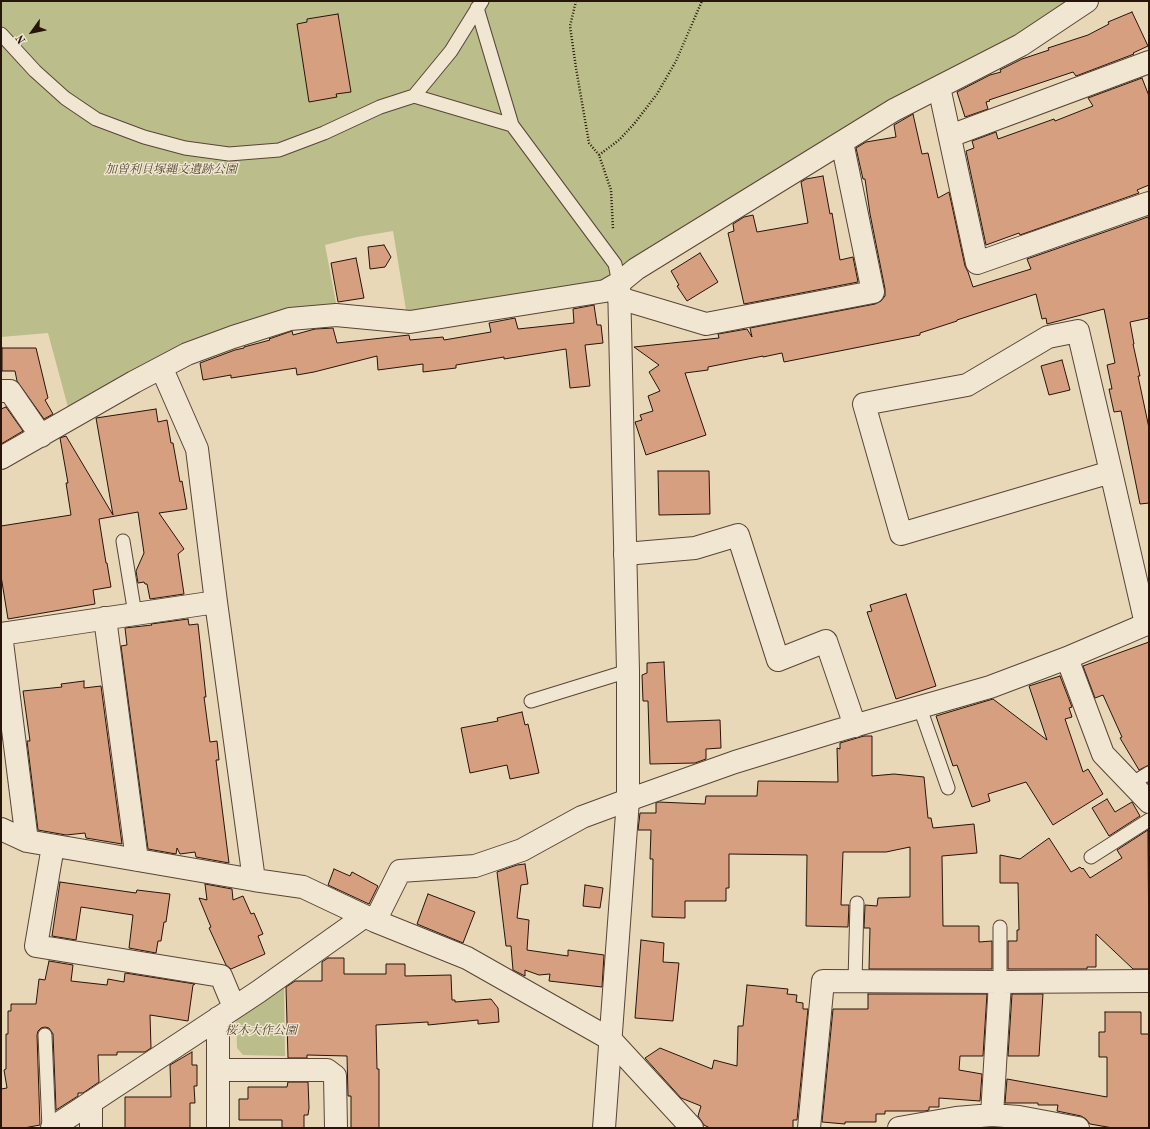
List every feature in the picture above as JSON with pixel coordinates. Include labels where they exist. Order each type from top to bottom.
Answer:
[{"type":"street","points":[[1,458],[134,382],[162,369],[187,354],[233,337],[290,319],[336,315],[410,322],[605,291],[636,269],[894,110],[1021,45],[1087,1]]},
{"type":"street","points":[[950,136],[1149,62]]},
{"type":"street","points":[[939,87],[977,263],[1149,203]]},
{"type":"street","points":[[618,282],[706,324],[873,292],[842,142]]},
{"type":"street","points":[[604,1128],[628,800],[628,671],[618,282]]},
{"type":"street","points":[[52,1128],[370,918],[400,871],[476,866],[522,850],[582,817],[628,800],[735,762],[990,687],[1067,658],[1148,623],[1078,331],[1048,337],[967,385],[864,404],[901,534],[1111,472]]},
{"type":"street","points":[[162,369],[198,449],[216,602],[254,880]]},
{"type":"street","points":[[1,391],[10,391],[40,436]]},
{"type":"street","points":[[625,554],[695,548],[738,535],[778,660],[826,641],[856,726]]},
{"type":"street","points":[[27,841],[1,634],[216,602]]},
{"type":"street","points":[[105,618],[136,860]]},
{"type":"street","points":[[1067,658],[1103,754],[1140,778],[1149,802]]},
{"type":"street","points":[[1,829],[27,841],[53,846],[303,887],[370,918],[467,958],[610,1039],[692,1128]]},
{"type":"street","points":[[53,846],[36,946],[220,976],[226,1013],[218,1070],[218,1128]]},
{"type":"street","points":[[809,1128],[823,981],[1149,981]]},
{"type":"street","points":[[992,1115],[1000,982]]},
{"type":"street","points":[[218,1070],[327,1070],[335,1076],[336,1128]]},
{"type":"street","points":[[91,1102],[91,1128]]},
{"type":"street","points":[[899,1128],[956,1118],[992,1115],[1019,1117],[1078,1128]]},
{"type":"lane","points":[[1,34],[35,71],[65,98],[96,119],[144,137],[185,148],[229,154],[279,150],[324,133],[380,107],[414,96],[451,51],[479,4]]},
{"type":"lane","points":[[479,4],[512,125],[618,282]]},
{"type":"lane","points":[[414,96],[512,125]]},
{"type":"lane","points":[[123,541],[135,614]]},
{"type":"lane","points":[[531,702],[628,671]]},
{"type":"lane","points":[[920,708],[948,788]]},
{"type":"lane","points":[[1091,857],[1149,820]]},
{"type":"lane","points":[[855,981],[857,903]]},
{"type":"lane","points":[[1000,927],[1000,982]]},
{"type":"lane","points":[[45,1034],[49,1128]]},
{"type":"path","points":[[576,1],[570,26],[589,142],[599,155],[611,190],[618,282]]},
{"type":"path","points":[[599,155],[619,140],[634,124],[657,94],[676,61],[702,1]]},
{"type":"green space","name":"加曽利貝塚縄文遺跡公園","points":[[1,1],[1076,1],[606,282],[407,316],[393,231],[357,237],[325,245],[337,308],[292,309],[69,411],[48,333],[1,337]]},
{"type":"green space","name":"桜木大作公園","points":[[284,979],[285,1056],[243,1055],[237,1048],[236,1014]]},
{"type":"building","points":[[1132,12],[1148,46],[1133,53],[1134,54],[1076,76],[1073,72],[989,100],[990,101],[986,102],[988,109],[965,117],[957,92],[990,75],[1001,72],[1000,70],[1022,59],[1049,50],[1048,48],[1088,35],[1109,24],[1108,22]]},
{"type":"building","points":[[338,14],[351,92],[336,94],[337,97],[309,102],[297,24],[307,22],[307,19]]},
{"type":"building","points":[[1142,78],[1149,96],[1149,185],[1137,190],[1139,193],[1020,235],[1019,233],[986,245],[966,151],[974,148],[972,141],[996,132],[998,139],[1054,119],[1055,121],[1093,106],[1088,98]]},
{"type":"building","points":[[913,114],[922,154],[928,153],[938,198],[949,192],[965,266],[973,287],[1031,269],[1027,259],[1148,217],[1149,318],[1130,322],[1140,376],[1138,376],[1149,428],[1149,503],[1140,504],[1121,411],[1114,412],[1109,389],[1112,389],[1107,365],[1115,363],[1104,309],[1047,324],[1046,318],[1042,319],[1036,294],[920,333],[920,335],[784,362],[782,353],[708,367],[708,370],[685,373],[706,435],[646,455],[635,422],[642,420],[640,415],[653,411],[648,396],[660,391],[649,372],[659,365],[634,347],[719,338],[718,334],[747,329],[752,337],[750,328],[875,304],[881,301],[885,296],[865,179],[863,179],[856,148],[866,142],[896,137],[894,125]]},
{"type":"building","points":[[823,176],[830,214],[832,213],[840,260],[853,257],[858,282],[744,304],[728,233],[734,231],[733,224],[744,217],[753,215],[757,232],[808,223],[801,182],[806,179]]},
{"type":"building","points":[[384,245],[391,257],[385,267],[370,269],[368,247]]},
{"type":"building","points":[[700,253],[718,282],[687,301],[677,286],[679,285],[671,271]]},
{"type":"building","points":[[356,258],[364,298],[338,302],[331,263]]},
{"type":"building","points":[[594,305],[597,325],[601,325],[603,343],[585,345],[590,386],[570,388],[566,349],[504,359],[504,357],[456,365],[456,368],[423,372],[423,364],[378,370],[377,356],[297,375],[296,368],[231,378],[231,375],[203,380],[200,363],[244,347],[270,340],[269,339],[292,331],[293,335],[315,329],[333,328],[337,343],[409,335],[410,340],[443,337],[444,340],[491,332],[489,323],[515,318],[518,329],[574,323],[573,309]]},
{"type":"building","points":[[2,348],[36,348],[48,398],[45,400],[53,414],[44,419],[17,381],[15,371],[2,371]]},
{"type":"building","points":[[1062,360],[1070,390],[1049,395],[1041,366]]},
{"type":"building","points":[[6,407],[23,431],[1,444],[1,409]]},
{"type":"building","points":[[156,409],[158,422],[167,420],[180,482],[182,481],[187,509],[159,513],[184,549],[178,554],[184,594],[150,599],[147,584],[144,582],[138,583],[136,571],[144,553],[138,512],[99,519],[111,587],[93,590],[95,604],[8,619],[1,576],[1,526],[71,515],[66,483],[68,483],[60,438],[66,436],[113,515],[96,418]]},
{"type":"building","points":[[658,471],[709,471],[710,514],[659,515]]},
{"type":"building","points":[[906,594],[936,686],[896,699],[867,612],[872,611],[870,605]]},
{"type":"building","points":[[188,619],[189,625],[198,624],[206,697],[204,697],[210,742],[217,741],[219,760],[216,760],[229,863],[196,857],[195,852],[180,854],[177,848],[176,854],[148,849],[121,646],[127,645],[125,628]]},
{"type":"building","points":[[1149,642],[1149,765],[1139,770],[1120,738],[1122,737],[1103,695],[1095,698],[1083,666]]},
{"type":"building","points":[[664,662],[667,722],[720,720],[721,748],[706,749],[706,759],[695,763],[650,764],[648,701],[643,701],[642,675],[647,673],[647,663]]},
{"type":"building","points":[[1060,676],[1072,707],[1069,708],[1072,717],[1065,719],[1083,772],[1088,769],[1103,794],[1053,825],[1026,782],[988,794],[990,801],[972,807],[957,765],[953,766],[936,716],[993,699],[1047,740],[1029,686]]},
{"type":"building","points":[[84,681],[84,688],[101,686],[122,844],[86,838],[85,833],[66,835],[38,830],[27,741],[30,741],[23,691],[62,687],[61,684]]},
{"type":"building","points":[[522,712],[525,725],[528,724],[539,773],[510,779],[507,765],[470,773],[461,728],[498,721],[497,718]]},
{"type":"building","points":[[864,736],[872,736],[872,776],[894,774],[924,777],[928,818],[931,818],[933,828],[974,824],[977,853],[942,856],[943,926],[979,926],[979,942],[992,941],[992,969],[869,969],[870,928],[864,928],[865,905],[877,906],[878,898],[910,897],[910,847],[886,852],[843,852],[841,905],[849,905],[848,927],[806,926],[807,855],[729,854],[729,888],[726,888],[726,901],[685,901],[685,918],[652,917],[653,859],[650,859],[651,830],[638,830],[640,813],[656,813],[656,803],[658,802],[705,804],[706,796],[757,796],[758,781],[838,782],[837,748],[840,749],[840,743]]},
{"type":"building","points":[[1107,799],[1115,812],[1132,802],[1140,816],[1109,836],[1092,808]]},
{"type":"building","points":[[1148,830],[1149,969],[1133,969],[1096,934],[1096,967],[1087,967],[1087,969],[1008,969],[1008,941],[1017,941],[1017,930],[1019,930],[1018,883],[1000,883],[1000,855],[1020,859],[1049,838],[1071,872],[1080,867],[1082,869],[1083,868],[1090,878],[1122,858],[1117,850]]},
{"type":"building","points":[[525,864],[528,884],[521,885],[517,918],[529,920],[527,950],[568,956],[568,950],[604,955],[602,987],[549,981],[550,974],[539,975],[525,970],[525,976],[513,970],[511,946],[506,946],[497,872],[517,865]]},
{"type":"building","points":[[334,869],[350,876],[352,872],[378,886],[369,904],[328,885]]},
{"type":"building","points":[[60,882],[136,893],[137,890],[170,894],[166,922],[164,922],[161,941],[158,941],[156,953],[129,948],[133,915],[81,907],[76,940],[52,936]]},
{"type":"building","points":[[205,884],[232,889],[233,900],[243,896],[251,914],[254,913],[263,934],[258,936],[265,954],[231,969],[226,965],[209,928],[211,927],[199,898],[207,900]]},
{"type":"building","points":[[585,885],[603,888],[600,908],[583,906]]},
{"type":"building","points":[[428,894],[475,912],[463,943],[417,924]]},
{"type":"building","points":[[641,940],[664,943],[663,962],[679,963],[673,1021],[635,1018]]},
{"type":"building","points":[[328,958],[344,958],[344,974],[386,974],[386,964],[405,964],[405,976],[451,975],[452,1000],[455,1000],[455,1002],[491,999],[498,1008],[499,1022],[478,1024],[478,1020],[428,1025],[428,1022],[376,1025],[377,1069],[379,1069],[379,1128],[351,1128],[351,1096],[348,1096],[347,1056],[307,1055],[307,1058],[288,1058],[286,987],[295,981],[322,981],[322,962]]},
{"type":"building","points":[[49,961],[73,965],[71,981],[107,985],[108,979],[124,982],[125,973],[195,984],[193,985],[188,1021],[150,1015],[151,1048],[145,1052],[117,1052],[117,1055],[98,1055],[99,1082],[83,1093],[78,1093],[78,1096],[56,1110],[53,1034],[49,1028],[41,1028],[37,1035],[40,1125],[24,1128],[1,1128],[1,1089],[7,1088],[4,1070],[6,1069],[6,1034],[8,1034],[8,1011],[11,1011],[11,1004],[36,1004],[39,979],[45,980]]},
{"type":"building","points":[[747,985],[788,989],[787,994],[797,995],[796,1002],[803,1003],[803,1009],[808,1009],[797,1120],[793,1120],[793,1128],[710,1128],[704,1125],[698,1116],[701,1106],[681,1098],[645,1058],[660,1048],[712,1069],[714,1060],[737,1066],[738,1026],[743,1026]]},
{"type":"building","points":[[868,994],[987,994],[983,1056],[960,1056],[959,1070],[982,1074],[980,1101],[939,1098],[939,1107],[929,1107],[929,1110],[925,1111],[885,1111],[885,1114],[876,1114],[876,1122],[845,1122],[845,1124],[822,1122],[833,1009],[868,1009]]},
{"type":"building","points":[[1012,994],[1043,994],[1039,1056],[1008,1056]]},
{"type":"building","points":[[1105,1012],[1141,1012],[1141,1034],[1149,1034],[1149,1128],[1113,1128],[1090,1124],[1081,1116],[1057,1111],[1058,1105],[1038,1105],[1038,1103],[1005,1103],[1007,1079],[1107,1097],[1107,1057],[1099,1057],[1099,1032],[1105,1032]]},
{"type":"building","points":[[192,1052],[192,1065],[197,1065],[197,1086],[194,1086],[195,1103],[190,1103],[190,1128],[125,1128],[125,1097],[171,1097],[170,1065]]},
{"type":"building","points":[[288,1082],[308,1082],[309,1108],[308,1115],[304,1115],[304,1128],[282,1128],[282,1120],[239,1120],[239,1099],[248,1099],[248,1087],[287,1087]]}]
